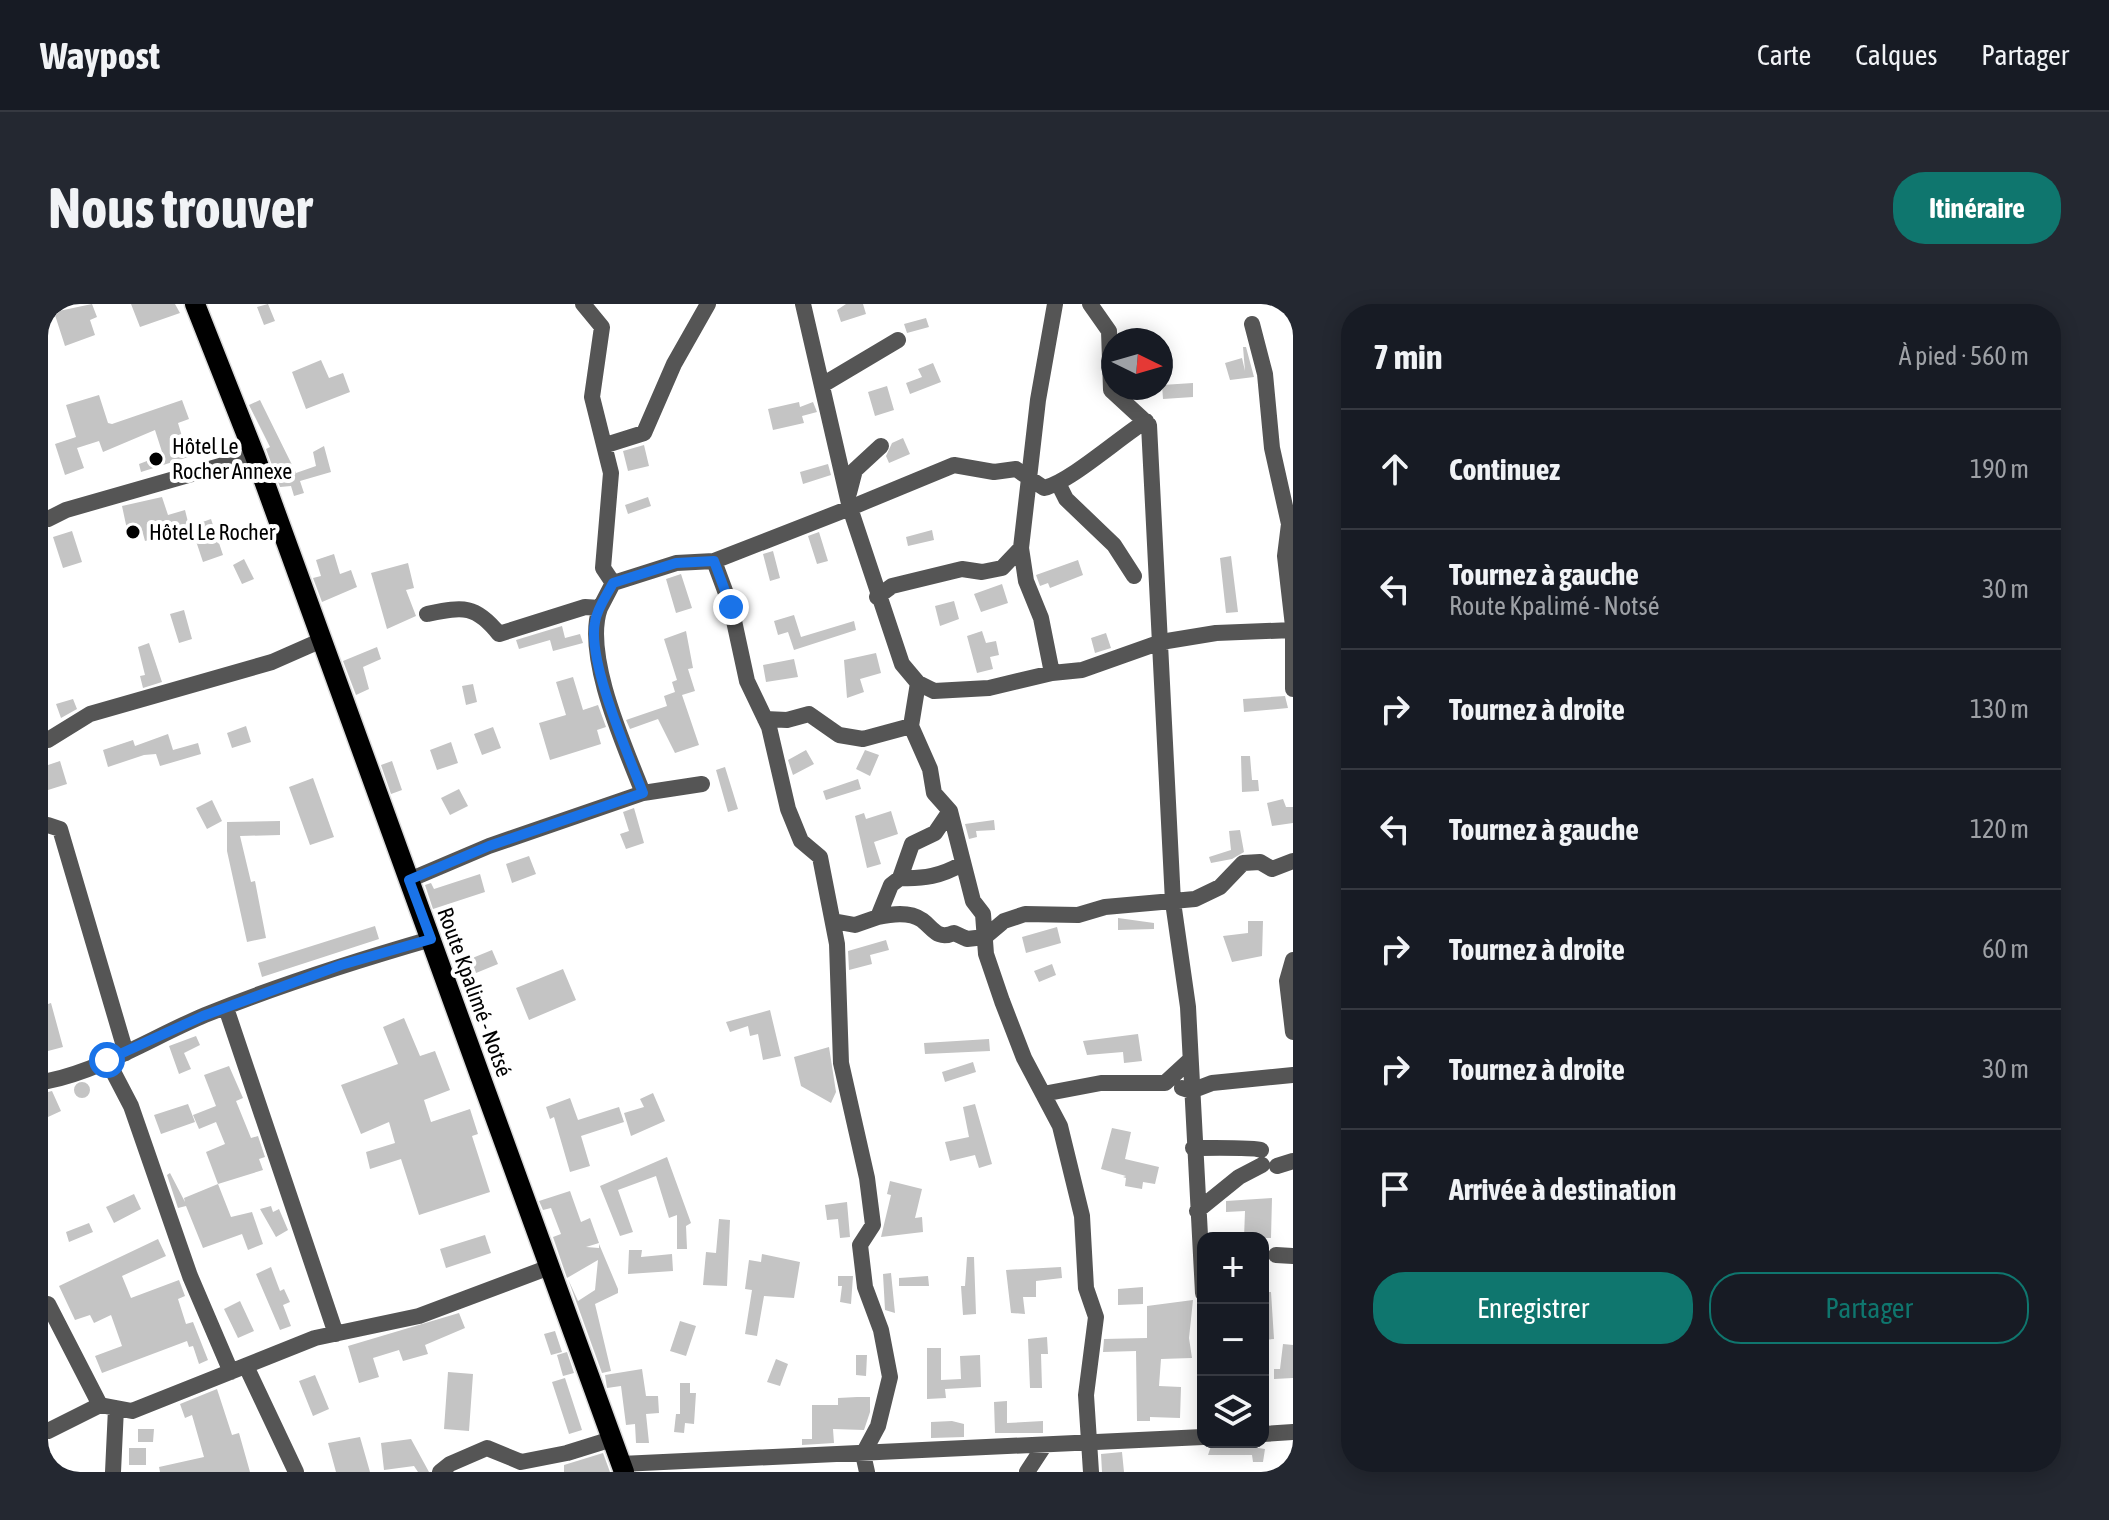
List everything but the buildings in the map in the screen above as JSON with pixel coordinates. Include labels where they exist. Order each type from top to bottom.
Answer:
[{"type":"main road","name":"Route Kpalimé - Notsé","points":[[195,304],[255,456],[547,1268],[623,1468]]},
{"type":"street","points":[[583,304],[602,327],[592,397],[611,473],[603,568],[613,583]]},
{"type":"street","points":[[606,445],[644,433],[674,364],[708,304]]},
{"type":"street","points":[[803,304],[824,384],[849,504],[877,597],[902,664],[918,683],[934,691],[1019,683],[1052,673],[1082,670],[1160,642],[1216,633],[1293,630]]},
{"type":"street","points":[[1052,673],[1041,618],[1026,581],[1021,548],[1027,497],[1023,473],[1032,453],[1055,304]]},
{"type":"street","points":[[1090,304],[1109,331],[1111,390],[1146,421],[1173,902],[1188,1007],[1199,1232]]},
{"type":"street","points":[[1252,324],[1265,374],[1279,491],[1289,524],[1285,556],[1293,630],[1293,689]]},
{"type":"street","points":[[824,384],[898,340]]},
{"type":"street","points":[[1027,497],[1052,486],[1146,421]]},
{"type":"street","points":[[849,504],[855,470],[881,446]]},
{"type":"street","points":[[50,511],[255,456]]},
{"type":"street","points":[[643,793],[595,651],[594,623],[613,583],[676,563],[714,561],[849,504],[954,465],[1023,473],[1052,486],[1114,545],[1134,576]]},
{"type":"street","points":[[877,597],[892,586],[962,569],[982,572],[1002,568],[1021,548]]},
{"type":"street","points":[[714,561],[731,607],[747,681],[765,719],[788,809],[801,841],[820,857],[833,921],[843,1022],[841,1063],[867,1178],[873,1225],[860,1245],[865,1287],[881,1330],[890,1377],[878,1426],[863,1454],[867,1472]]},
{"type":"street","points":[[1002,568],[1026,581]]},
{"type":"street","points":[[427,614],[462,607],[484,616],[499,634],[585,607],[600,608]]},
{"type":"street","points":[[48,740],[90,714],[272,662],[322,640]]},
{"type":"street","points":[[918,683],[911,726],[930,769],[934,793],[950,811],[973,901],[983,914],[986,954],[1002,1001],[1060,1126],[1082,1216],[1086,1288],[1096,1317],[1086,1395],[1091,1472]]},
{"type":"street","points":[[765,719],[787,720],[809,714],[839,735],[863,739],[911,726]]},
{"type":"street","points":[[409,880],[489,846],[643,793],[702,784]]},
{"type":"street","points":[[878,917],[891,885],[900,878],[912,844],[935,833],[950,811]]},
{"type":"street","points":[[48,825],[60,829],[126,1053]]},
{"type":"street","points":[[833,921],[855,925],[897,913],[920,919],[933,933],[946,936],[954,933],[967,939],[985,937],[1004,921],[1025,914],[1078,915],[1105,907],[1195,899],[1220,887],[1243,863],[1260,862],[1272,869],[1293,861]]},
{"type":"street","points":[[900,878],[922,879],[946,873],[962,864]]},
{"type":"street","points":[[48,1081],[126,1053],[226,1008],[341,965],[431,939]]},
{"type":"street","points":[[1293,960],[1287,981],[1293,1032]]},
{"type":"street","points":[[226,1008],[336,1334]]},
{"type":"street","points":[[107,1060],[131,1106],[190,1276],[296,1472]]},
{"type":"street","points":[[1165,1083],[1190,1060]]},
{"type":"street","points":[[1043,1094],[1101,1083],[1165,1083],[1191,1091],[1212,1083],[1293,1075]]},
{"type":"street","points":[[1193,1148],[1235,1151],[1254,1147],[1273,1160],[1239,1177],[1197,1211]]},
{"type":"street","points":[[48,1431],[108,1406],[132,1411],[336,1334],[419,1316],[547,1268]]},
{"type":"street","points":[[48,1304],[108,1406],[113,1472]]},
{"type":"street","points":[[1269,1434],[1293,1432]]},
{"type":"street","points":[[623,1468],[1197,1437]]},
{"type":"street","points":[[440,1472],[450,1464],[487,1448],[521,1462],[567,1453],[612,1439]]},
{"type":"street","points":[[1027,1472],[1044,1446]]},
{"type":"place","name":"Hôtel Le Rocher Annexe","points":[[156,459]]},
{"type":"place","name":"Hôtel Le Rocher","points":[[133,532]]},
{"type":"route","points":[[107,1060],[137,1049],[203,1016],[341,965],[431,939],[409,880],[489,846],[575,819],[643,793],[595,651],[594,623],[600,608],[613,583],[676,563],[714,561],[731,607]]}]
